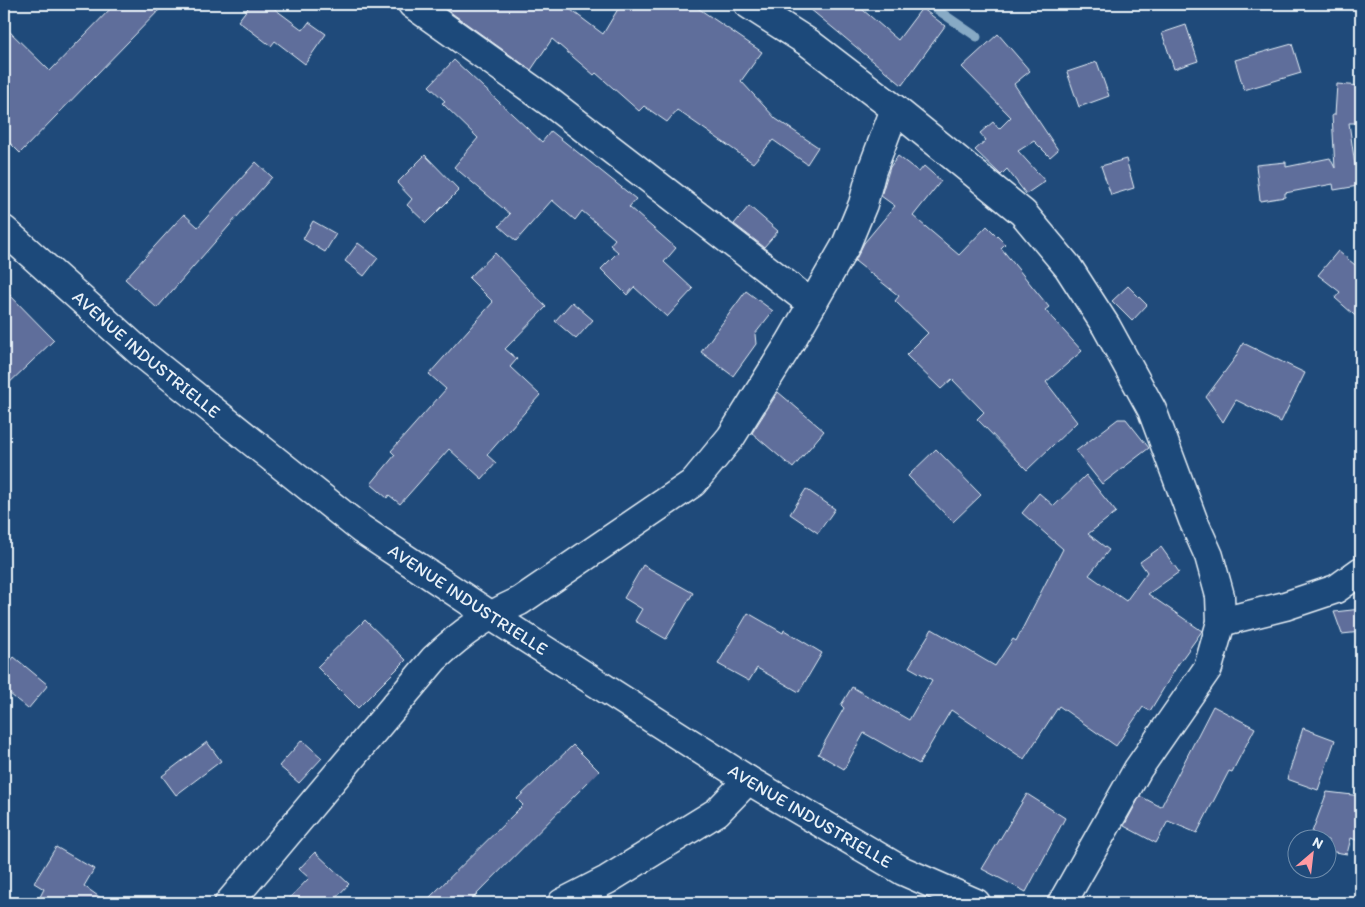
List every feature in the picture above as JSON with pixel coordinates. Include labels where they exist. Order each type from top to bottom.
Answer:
[{"type":"street","points":[[412,4],[552,103],[812,304]]},
{"type":"street","points":[[748,4],[808,44],[895,109],[1022,213],[1068,266],[1106,326],[1152,410],[1193,520],[1209,556],[1220,596],[1221,622],[1208,668],[1138,769],[1062,903]]},
{"type":"street","points":[[230,903],[434,659],[460,635],[490,615],[520,601],[693,483],[730,437],[846,245],[863,204],[872,170],[895,109]]},
{"type":"street","name":"AVENUE INDUSTRIELLE","points":[[4,230],[132,346],[361,529],[490,615],[748,780],[904,871],[976,903]]},
{"type":"street","points":[[1221,622],[1285,606],[1336,589],[1361,571]]},
{"type":"street","points":[[562,903],[607,880],[717,812],[748,780]]},
{"type":"building","points":[[115,4],[165,4],[20,153],[4,137],[4,26],[50,71]]},
{"type":"building","points":[[251,4],[268,4],[303,30],[309,22],[326,34],[305,64],[275,41],[271,46],[238,21]]},
{"type":"building","points":[[439,4],[563,4],[603,34],[621,4],[692,4],[762,52],[741,81],[776,119],[818,147],[807,164],[773,140],[753,163],[677,110],[667,122],[644,106],[639,111],[596,73],[594,75],[552,39],[531,70]]},
{"type":"building","points":[[804,4],[856,4],[898,40],[922,8],[945,26],[902,85]]},
{"type":"building","points":[[1186,25],[1198,61],[1174,69],[1162,33]]},
{"type":"building","points":[[998,34],[1030,71],[1014,84],[1058,150],[1050,157],[1034,141],[1018,151],[1045,181],[1026,194],[1007,169],[1001,175],[975,150],[986,140],[980,133],[993,122],[999,129],[1011,117],[962,67]]},
{"type":"building","points":[[1292,44],[1301,73],[1244,90],[1235,60]]},
{"type":"building","points":[[454,60],[542,142],[551,131],[636,199],[629,207],[676,248],[664,262],[693,289],[667,317],[634,287],[627,295],[601,269],[618,252],[610,245],[615,239],[582,211],[575,220],[552,200],[516,241],[499,226],[510,214],[454,167],[478,138],[442,103],[445,101],[429,86]]},
{"type":"building","points":[[1097,62],[1109,96],[1079,107],[1067,72]]},
{"type":"building","points":[[1337,84],[1361,86],[1361,123],[1349,123],[1358,186],[1334,190],[1333,184],[1285,193],[1285,197],[1260,201],[1256,165],[1286,162],[1286,167],[1330,158],[1335,168],[1332,115],[1335,115]]},
{"type":"building","points":[[425,155],[459,190],[426,223],[407,205],[412,199],[397,183]]},
{"type":"building","points":[[898,156],[919,172],[924,166],[941,181],[913,216],[959,255],[987,226],[1005,244],[1001,248],[1049,307],[1045,310],[1082,351],[1046,382],[1077,422],[1027,470],[977,419],[984,412],[952,379],[941,389],[906,355],[928,333],[895,301],[899,296],[855,261],[864,243],[895,206],[881,196],[890,167]]},
{"type":"building","points":[[1126,159],[1134,188],[1111,195],[1101,166]]},
{"type":"building","points":[[256,162],[272,177],[157,308],[125,279],[184,214],[198,227]]},
{"type":"building","points":[[749,206],[778,231],[764,247],[734,224]]},
{"type":"building","points":[[313,221],[336,234],[325,252],[303,239]]},
{"type":"building","points":[[358,243],[378,258],[364,276],[345,261]]},
{"type":"building","points":[[1338,251],[1360,269],[1361,267],[1361,321],[1335,298],[1340,292],[1318,275]]},
{"type":"building","points":[[495,253],[546,307],[505,349],[517,359],[510,367],[540,395],[487,455],[496,463],[482,479],[449,449],[400,504],[389,495],[387,498],[371,484],[395,455],[391,451],[446,389],[429,374],[493,302],[469,278]]},
{"type":"building","points":[[1128,286],[1147,305],[1132,321],[1112,301]]},
{"type":"building","points":[[4,289],[54,340],[4,388]]},
{"type":"building","points":[[746,291],[773,311],[755,334],[756,344],[733,376],[701,352]]},
{"type":"building","points":[[572,302],[593,320],[576,339],[555,321]]},
{"type":"building","points":[[1243,343],[1305,373],[1281,422],[1236,400],[1223,422],[1206,397],[1235,358]]},
{"type":"building","points":[[778,392],[824,431],[793,468],[752,433]]},
{"type":"building","points":[[1118,419],[1126,419],[1149,448],[1102,484],[1076,451]]},
{"type":"building","points":[[936,449],[981,495],[953,522],[908,476]]},
{"type":"building","points":[[1086,475],[1116,512],[1088,534],[1109,550],[1089,575],[1126,601],[1147,572],[1140,562],[1161,547],[1179,572],[1148,594],[1202,631],[1179,663],[1150,711],[1143,707],[1116,746],[1059,706],[1024,759],[951,710],[919,764],[864,733],[844,769],[818,754],[844,708],[841,705],[852,687],[909,720],[932,680],[909,667],[932,629],[995,666],[1013,639],[1016,641],[1063,549],[1022,513],[1039,493],[1054,506]]},
{"type":"building","points":[[806,489],[835,509],[818,533],[790,514]]},
{"type":"building","points":[[643,565],[693,593],[666,639],[635,621],[642,609],[624,598]]},
{"type":"building","points":[[1361,609],[1361,632],[1342,634],[1334,612]]},
{"type":"building","points":[[748,613],[783,633],[784,630],[822,653],[799,692],[757,668],[749,681],[718,664]]},
{"type":"building","points":[[365,620],[406,660],[358,708],[317,667]]},
{"type":"building","points":[[14,657],[48,685],[28,709],[4,689],[4,669]]},
{"type":"building","points":[[1213,706],[1255,728],[1232,772],[1229,771],[1197,833],[1168,821],[1156,843],[1124,826],[1140,796],[1161,807]]},
{"type":"building","points":[[1303,728],[1335,740],[1318,790],[1287,779]]},
{"type":"building","points":[[302,740],[322,758],[299,783],[279,766]]},
{"type":"building","points":[[207,742],[221,761],[176,795],[162,776]]},
{"type":"building","points":[[573,745],[599,771],[468,903],[424,903],[523,805],[517,799]]},
{"type":"building","points":[[1327,792],[1361,796],[1361,842],[1351,838],[1347,854],[1338,853],[1338,830],[1313,830]]},
{"type":"building","points":[[1027,794],[1065,818],[1026,892],[982,869]]},
{"type":"building","points":[[56,847],[94,869],[84,886],[108,903],[37,903],[44,889],[34,883]]},
{"type":"building","points":[[315,852],[349,884],[331,903],[285,903],[309,878],[299,869]]},
{"type":"waterway","points":[[929,4],[977,37]]}]
